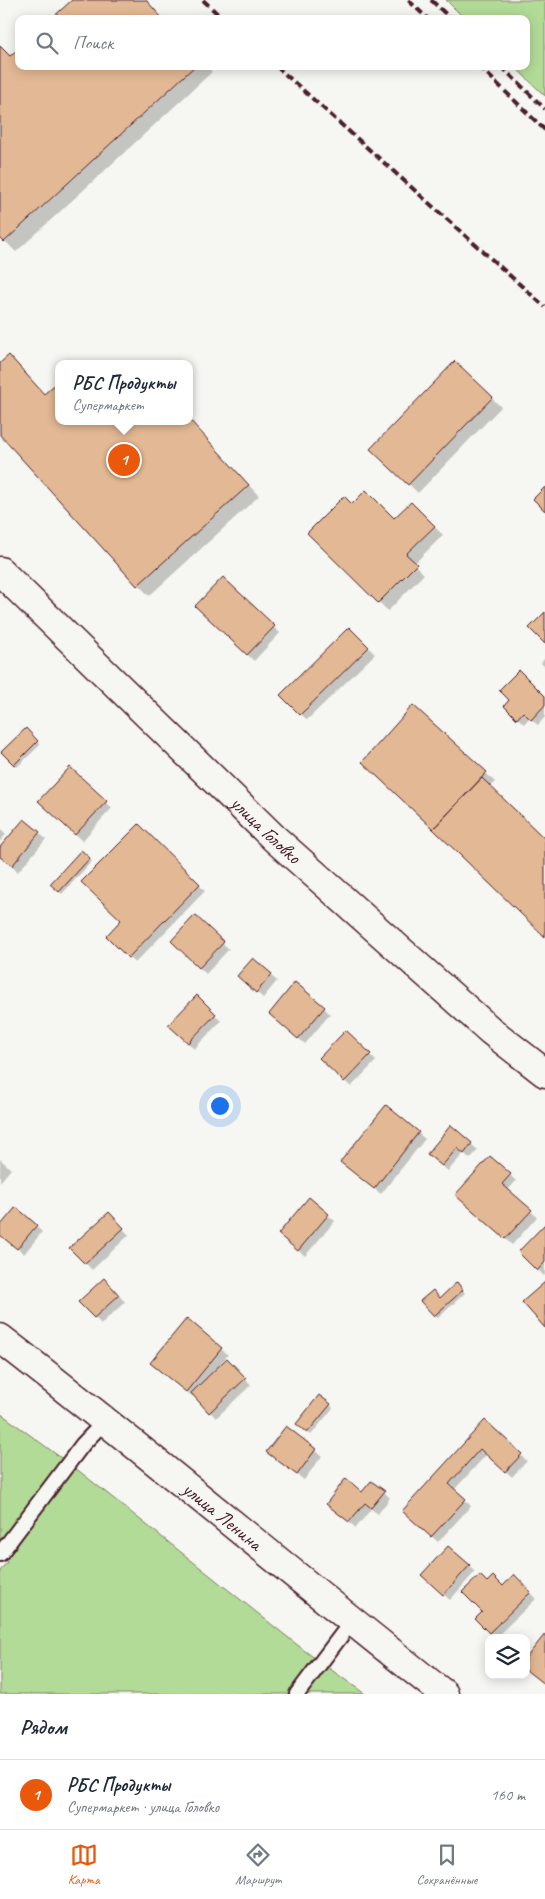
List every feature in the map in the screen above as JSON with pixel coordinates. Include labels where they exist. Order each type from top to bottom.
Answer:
[{"type":"main road","name":"улица Головко","points":[[0,571],[274,838],[491,1031],[545,1073]]},
{"type":"main road","name":"улица Ленина","points":[[0,1338],[106,1420],[444,1694]]},
{"type":"lane","points":[[0,1554],[83,1444],[106,1420]]},
{"type":"lane","points":[[297,1694],[352,1621]]},
{"type":"green space","points":[[446,0],[545,0],[545,96],[518,70],[530,70],[530,15],[461,15]]},
{"type":"green space","points":[[0,1413],[79,1471],[305,1651],[365,1694],[0,1694],[0,1571],[7,1562],[0,1557]]},
{"type":"building","points":[[72,0],[146,0],[159,15],[55,15]]},
{"type":"building","points":[[0,46],[10,56],[15,52],[15,70],[191,70],[4,242],[0,238]]},
{"type":"building","points":[[9,355],[44,394],[55,384],[55,425],[193,425],[193,423],[249,485],[137,586],[0,435],[0,363]]},
{"type":"building","points":[[455,361],[493,397],[408,485],[370,449]]},
{"type":"building","points":[[545,487],[545,511],[533,499]]},
{"type":"building","points":[[366,490],[394,518],[411,502],[435,526],[406,554],[417,564],[378,603],[307,533],[344,496],[352,504]]},
{"type":"building","points":[[223,577],[275,626],[247,655],[195,606]]},
{"type":"building","points":[[545,612],[545,644],[529,628]]},
{"type":"building","points":[[349,627],[369,647],[300,715],[280,695]]},
{"type":"building","points":[[519,670],[545,696],[545,705],[531,720],[523,712],[517,719],[504,706],[509,700],[499,690]]},
{"type":"building","points":[[413,705],[487,772],[433,829],[362,762]]},
{"type":"building","points":[[26,728],[38,741],[14,765],[1,752]]},
{"type":"building","points":[[70,767],[107,801],[75,835],[38,801]]},
{"type":"building","points":[[482,778],[545,839],[545,937],[433,829]]},
{"type":"building","points":[[24,819],[40,832],[12,866],[0,857],[0,847]]},
{"type":"building","points":[[139,824],[200,884],[128,958],[106,936],[121,920],[81,882]]},
{"type":"building","points":[[81,850],[90,858],[59,892],[50,884]]},
{"type":"building","points":[[195,915],[224,942],[199,968],[171,941]]},
{"type":"building","points":[[253,958],[272,974],[256,993],[237,976]]},
{"type":"building","points":[[295,982],[325,1007],[298,1039],[269,1014]]},
{"type":"building","points":[[197,995],[216,1014],[188,1043],[168,1025]]},
{"type":"building","points":[[346,1030],[371,1054],[344,1082],[319,1058]]},
{"type":"building","points":[[386,1105],[419,1132],[374,1189],[340,1162]]},
{"type":"building","points":[[451,1125],[472,1143],[464,1154],[457,1148],[442,1166],[427,1154]]},
{"type":"building","points":[[490,1156],[511,1174],[502,1184],[532,1210],[505,1239],[455,1195]]},
{"type":"building","points":[[309,1197],[329,1214],[298,1251],[278,1234]]},
{"type":"building","points":[[16,1207],[37,1225],[17,1249],[0,1235],[0,1226]]},
{"type":"building","points":[[109,1212],[124,1228],[85,1264],[69,1248]]},
{"type":"building","points":[[545,1224],[545,1262],[537,1271],[518,1252]]},
{"type":"building","points":[[104,1278],[119,1295],[94,1318],[78,1302]]},
{"type":"building","points":[[457,1282],[463,1290],[434,1316],[420,1301],[433,1290],[440,1298]]},
{"type":"building","points":[[545,1282],[545,1328],[522,1302]]},
{"type":"building","points":[[187,1318],[222,1348],[186,1392],[150,1363]]},
{"type":"building","points":[[227,1358],[246,1378],[209,1413],[191,1393]]},
{"type":"building","points":[[319,1395],[331,1404],[307,1433],[296,1424]]},
{"type":"building","points":[[485,1420],[522,1454],[505,1472],[480,1449],[449,1484],[466,1499],[431,1537],[402,1511]]},
{"type":"building","points":[[286,1426],[316,1449],[297,1475],[266,1452]]},
{"type":"building","points":[[346,1478],[362,1492],[371,1481],[385,1491],[371,1508],[365,1503],[349,1522],[326,1504]]},
{"type":"building","points":[[448,1546],[470,1565],[443,1595],[421,1575]]},
{"type":"building","points":[[514,1574],[531,1592],[489,1633],[475,1619],[482,1612],[462,1592],[480,1575],[487,1582],[493,1576],[503,1586]]},
{"type":"building","points":[[545,1634],[545,1685],[530,1673],[530,1653]]},
{"type":"railway","points":[[203,0],[219,15]]},
{"type":"railway","points":[[408,0],[424,15]]},
{"type":"railway","points":[[431,0],[447,15]]},
{"type":"railway","points":[[280,70],[545,307]]},
{"type":"railway","points":[[483,70],[545,130]]},
{"type":"railway","points":[[505,70],[545,109]]},
{"type":"place","name":"РБС Продукты","points":[[124,460]]}]
